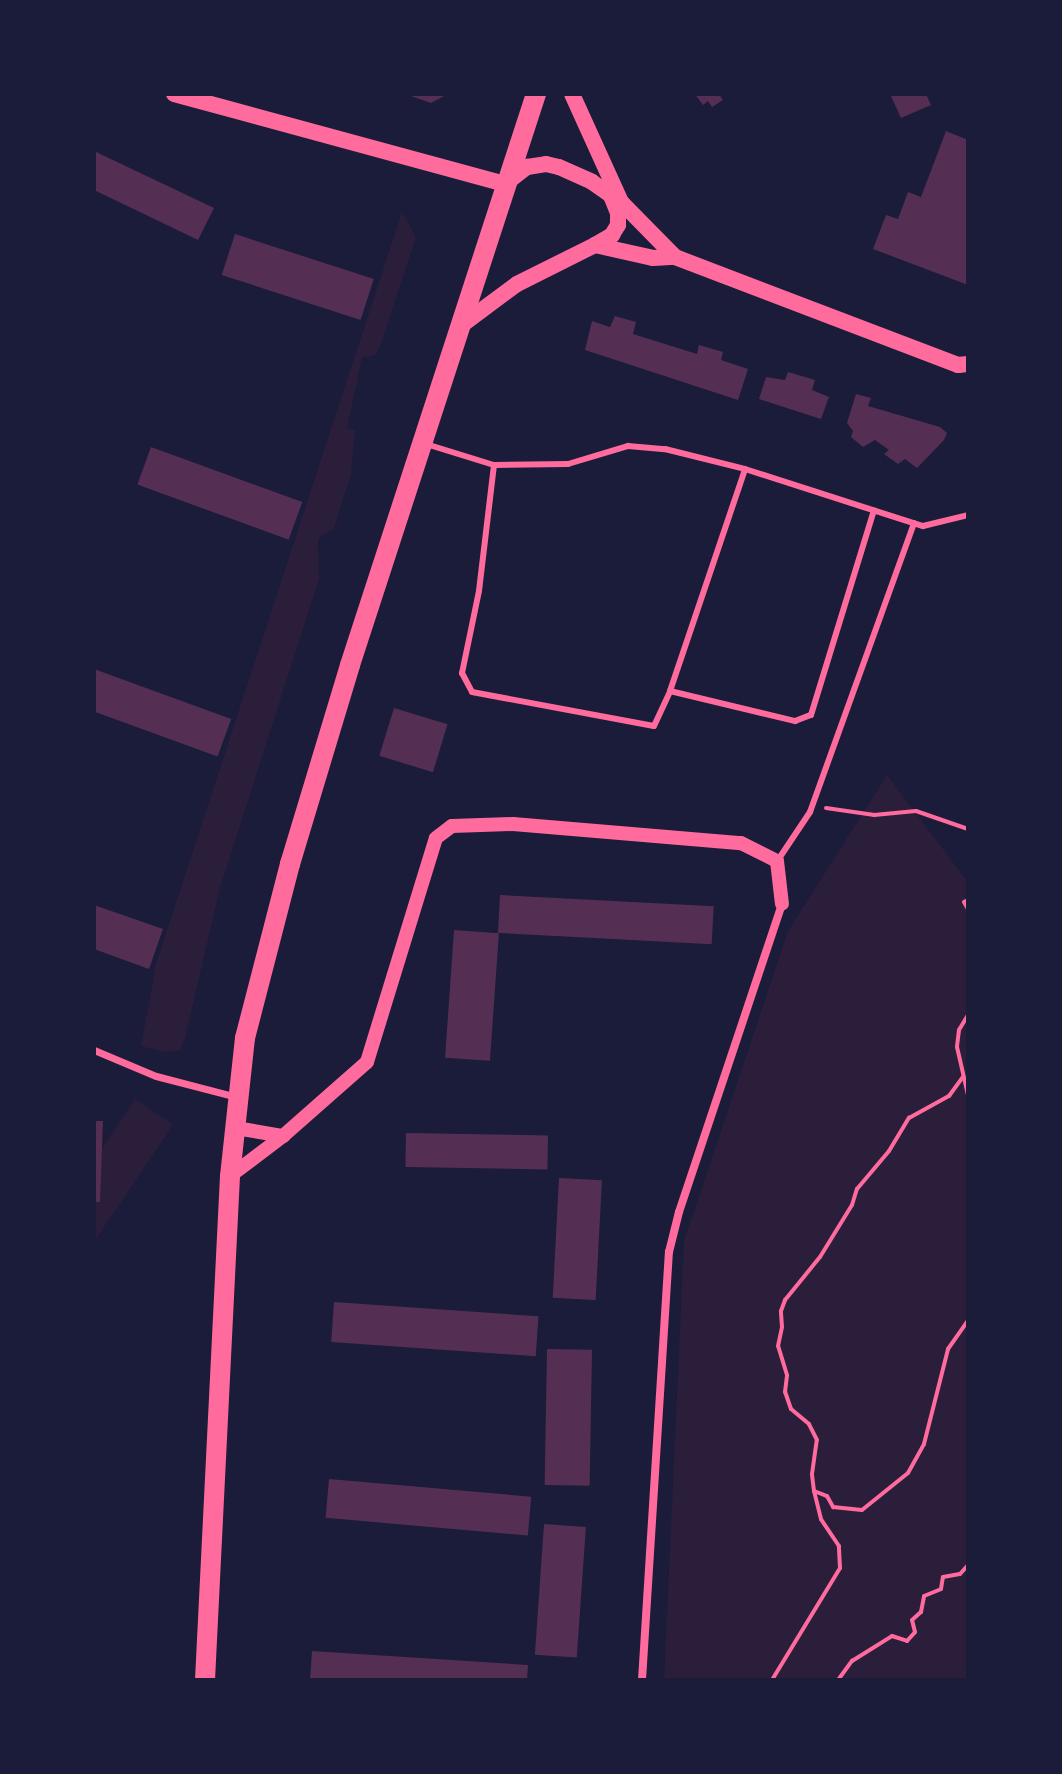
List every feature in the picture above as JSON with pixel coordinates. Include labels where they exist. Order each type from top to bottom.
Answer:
[{"type":"main road","points":[[174,94],[505,184]]},
{"type":"main road","points":[[205,1680],[230,1176],[245,1038],[290,864],[457,328],[536,94]]},
{"type":"main road","points":[[457,328],[517,284],[612,235],[618,225],[616,199],[572,94]]},
{"type":"main road","points":[[505,184],[527,167],[546,164],[576,173],[616,199],[675,257]]},
{"type":"main road","points":[[595,245],[653,258],[675,257],[958,365],[968,364]]},
{"type":"street","points":[[230,1176],[283,1136],[367,1062],[436,838],[452,826],[513,824],[741,843],[777,861],[782,904],[679,1212],[669,1252],[642,1680]]},
{"type":"street","points":[[94,1050],[156,1076],[239,1097]]},
{"type":"street","points":[[236,1128],[283,1136]]},
{"type":"lane","points":[[421,443],[494,465],[568,464],[628,446],[665,449],[745,469],[923,526],[968,515]]},
{"type":"lane","points":[[494,465],[479,591],[462,673],[472,692],[654,726],[670,691],[745,469]]},
{"type":"lane","points":[[670,691],[795,721],[811,715],[874,510]]},
{"type":"lane","points":[[777,861],[810,812],[914,523]]},
{"type":"path","points":[[810,812],[826,808],[874,815],[916,811],[968,829]]},
{"type":"path","points":[[968,900],[964,902],[968,909]]},
{"type":"path","points":[[968,1015],[959,1030],[957,1047],[968,1095]]},
{"type":"path","points":[[772,1680],[840,1568],[839,1546],[821,1519],[814,1491],[812,1474],[817,1440],[809,1424],[791,1409],[785,1392],[787,1375],[778,1346],[781,1311],[820,1257],[852,1205],[857,1189],[889,1151],[909,1118],[949,1096],[963,1077]]},
{"type":"path","points":[[814,1491],[827,1496],[833,1507],[862,1510],[908,1473],[924,1444],[948,1349],[968,1320]]},
{"type":"path","points":[[968,1514],[968,1523]]},
{"type":"path","points":[[838,1680],[852,1661],[892,1636],[907,1641],[915,1632],[912,1620],[921,1612],[924,1596],[941,1589],[943,1577],[960,1574],[968,1565]]},
{"type":"shaded area","points":[[402,212],[416,237],[381,344],[375,355],[362,358],[347,428],[355,430],[351,474],[334,528],[318,539],[319,579],[220,888],[185,1038],[180,1051],[164,1052],[141,1046],[156,964]]},
{"type":"shaded area","points":[[887,775],[968,882],[968,1680],[664,1680],[684,1241],[788,931]]},
{"type":"shaded area","points":[[135,1099],[173,1125],[94,1242],[94,1160]]},
{"type":"building","points":[[405,94],[448,94],[431,103]]},
{"type":"building","points":[[695,94],[719,94],[723,100],[712,107],[708,101],[703,105]]},
{"type":"building","points":[[890,94],[926,94],[931,105],[901,118]]},
{"type":"building","points":[[946,131],[968,140],[968,285],[873,249],[886,215],[898,219],[908,192],[921,197]]},
{"type":"building","points":[[94,151],[214,208],[198,240],[94,190]]},
{"type":"building","points":[[235,234],[374,279],[361,320],[222,275]]},
{"type":"building","points":[[615,316],[636,322],[633,334],[697,354],[699,345],[723,352],[721,360],[748,369],[738,400],[585,350],[592,321],[610,327]]},
{"type":"building","points":[[788,372],[815,380],[812,390],[829,397],[821,419],[759,399],[766,377],[785,380]]},
{"type":"building","points":[[856,394],[871,398],[868,406],[940,427],[947,433],[944,440],[917,468],[905,459],[898,464],[884,454],[889,450],[875,440],[863,447],[851,437],[853,431],[847,423]]},
{"type":"building","points":[[151,447],[302,502],[289,540],[137,485]]},
{"type":"building","points":[[94,669],[231,719],[218,757],[94,712]]},
{"type":"building","points":[[394,708],[448,724],[433,772],[379,756]]},
{"type":"building","points":[[500,895],[714,906],[712,944],[498,933]]},
{"type":"building","points":[[94,905],[163,929],[149,969],[94,949]]},
{"type":"building","points":[[454,930],[499,933],[490,1061],[445,1058]]},
{"type":"building","points":[[94,1121],[103,1121],[100,1202],[94,1202]]},
{"type":"building","points":[[406,1133],[548,1135],[547,1169],[405,1167]]},
{"type":"building","points":[[559,1178],[602,1180],[596,1300],[553,1298]]},
{"type":"building","points":[[334,1302],[539,1316],[536,1356],[331,1342]]},
{"type":"building","points":[[547,1349],[592,1350],[590,1486],[545,1485]]},
{"type":"building","points":[[329,1479],[531,1497],[528,1536],[326,1518]]},
{"type":"building","points":[[544,1524],[586,1527],[577,1658],[535,1655]]},
{"type":"building","points":[[312,1651],[528,1665],[527,1680],[310,1680]]}]
